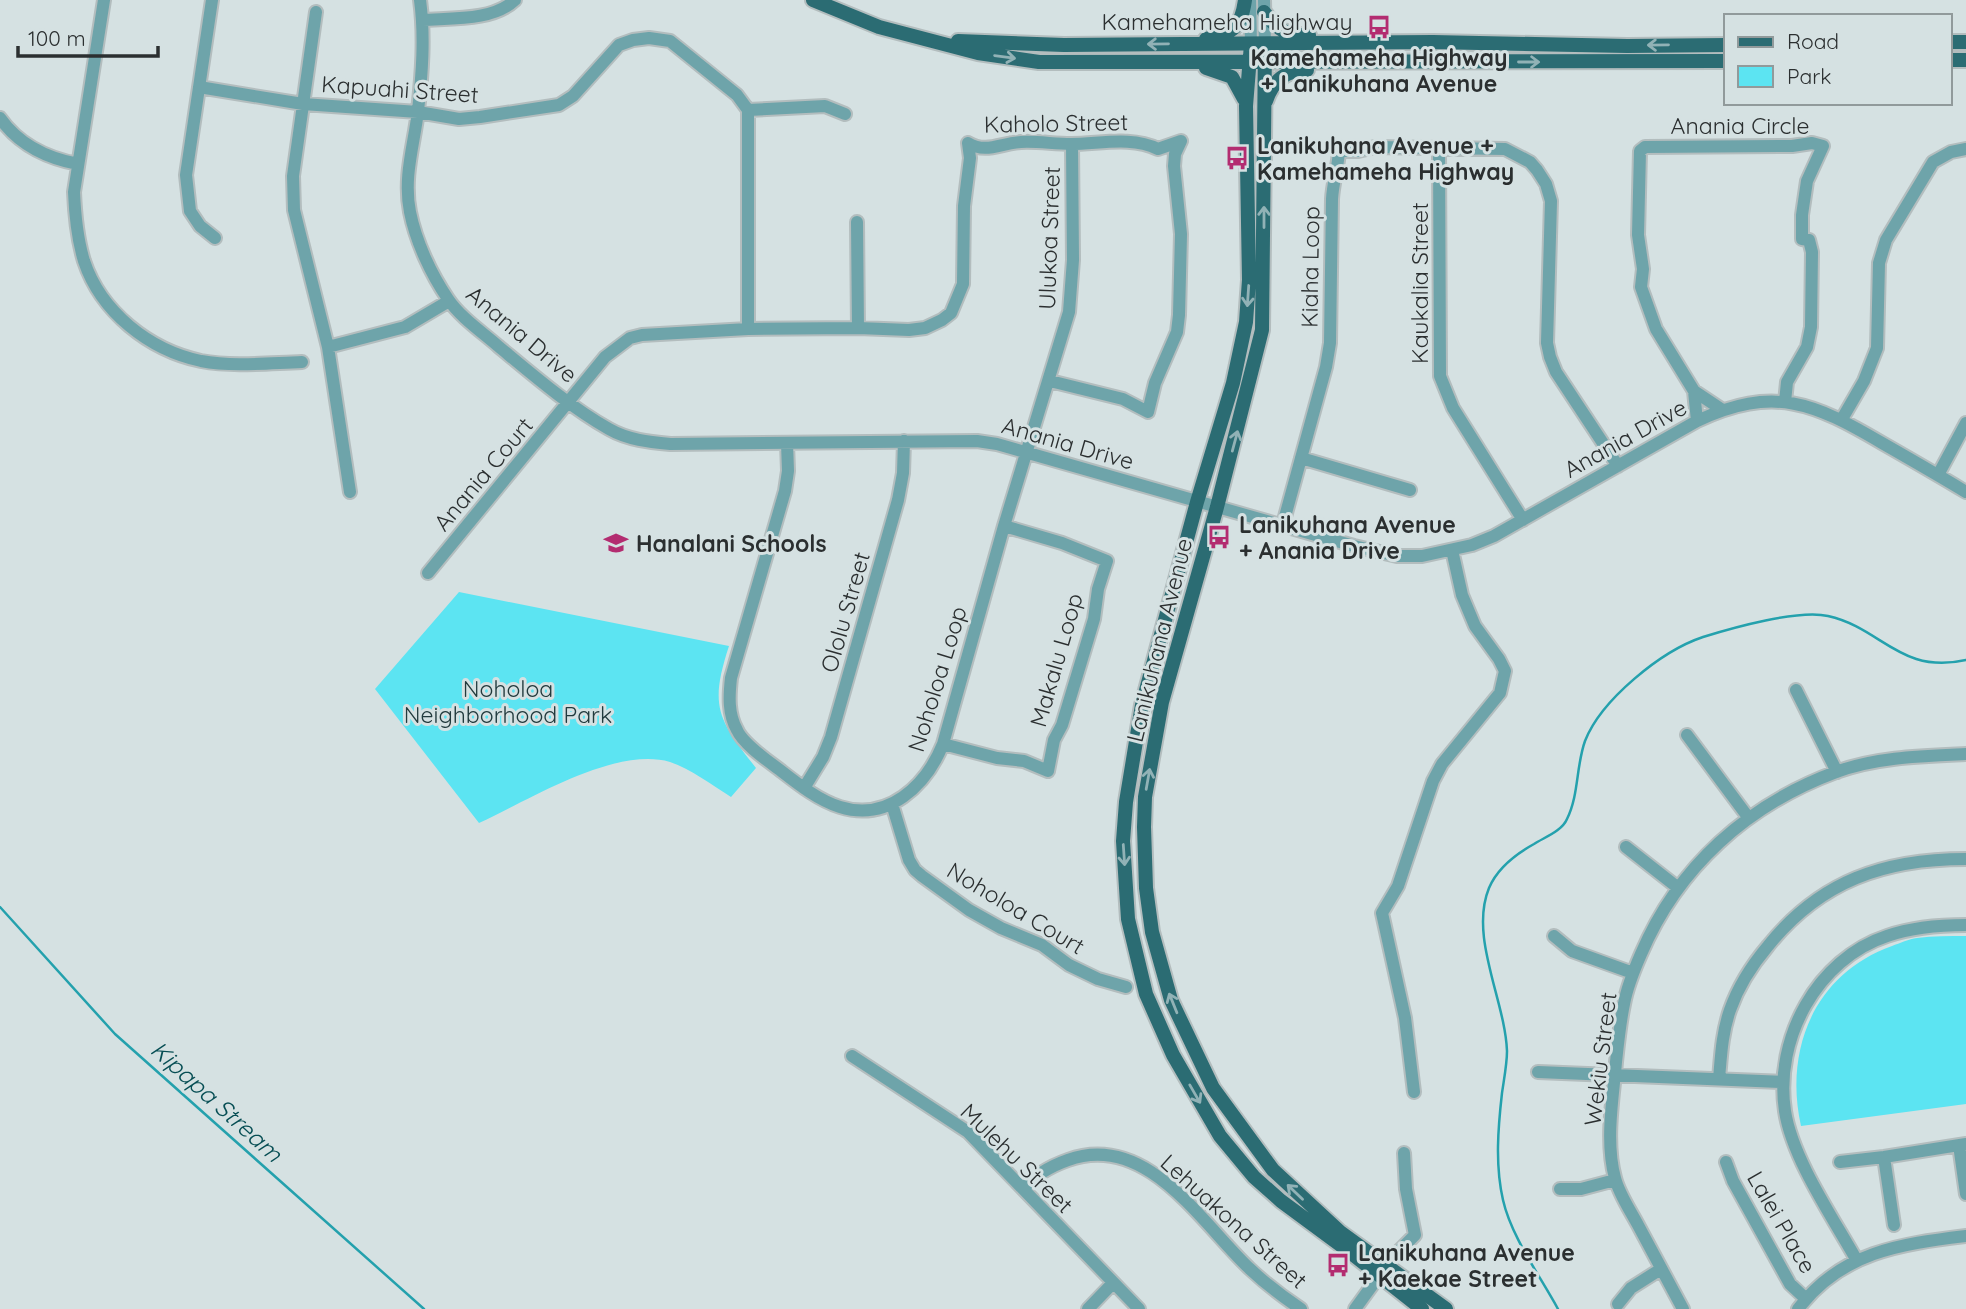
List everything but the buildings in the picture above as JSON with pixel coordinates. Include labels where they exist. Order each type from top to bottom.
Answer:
[{"type":"main road","name":"Kamehameha Highway","points":[[813,0],[878,27],[978,53],[1039,62],[1724,61]]},
{"type":"main road","points":[[1194,43],[1234,29],[1247,0]]},
{"type":"main road","points":[[1264,6],[1276,27],[1288,34],[1433,42]]},
{"type":"main road","name":"Kamehameha Highway","points":[[939,41],[1063,45],[1433,42],[1724,45]]},
{"type":"main road","name":"Lanikuhana Avenue","points":[[1258,44],[1265,62],[1262,330],[1217,507],[1162,702],[1145,797],[1146,888],[1152,932],[1171,1000],[1220,1099],[1273,1170],[1422,1309]]},
{"type":"main road","name":"Lanikuhana Avenue","points":[[1258,44],[1248,62],[1246,106],[1249,280],[1246,322],[1233,383],[1197,502],[1142,705],[1126,802],[1123,841],[1128,919],[1146,994],[1173,1055],[1220,1136],[1254,1177],[1281,1201],[1382,1271],[1446,1309]]},
{"type":"main road","points":[[1264,109],[1274,84],[1287,73],[1297,70],[1368,71],[1473,62]]},
{"type":"main road","points":[[1188,63],[1232,77],[1246,106]]},
{"type":"street","points":[[104,0],[74,192],[75,225],[85,263],[107,304],[133,330],[154,344],[201,361],[302,362]]},
{"type":"street","points":[[212,0],[186,175],[190,211],[200,226],[215,238]]},
{"type":"street","name":"Anania Drive","points":[[420,0],[423,54],[418,111],[408,173],[410,211],[422,250],[449,301],[480,331],[569,402],[609,430],[644,441],[671,444],[977,441],[1397,556],[1422,556],[1452,550],[1494,536],[1697,421],[1721,409],[1749,402],[1785,402],[1819,409],[1842,419],[1966,492]]},
{"type":"street","points":[[423,20],[490,13],[515,0]]},
{"type":"street","name":"Lanikuhana Avenue","points":[[1247,0],[1258,44]]},
{"type":"street","name":"Lanikuhana Avenue","points":[[1258,44],[1264,6]]},
{"type":"street","points":[[316,12],[293,176],[294,210],[328,347],[350,492]]},
{"type":"street","name":"Kapuahi Street","points":[[198,87],[303,104],[418,111],[459,118],[559,105],[573,96],[619,46],[633,40],[649,38],[670,41],[737,95],[748,110]]},
{"type":"street","points":[[748,329],[748,110],[825,106],[845,114]]},
{"type":"street","points":[[0,118],[14,135],[29,146],[61,161],[78,164]]},
{"type":"street","name":"Kaholo Street","points":[[569,402],[605,357],[630,338],[748,329],[858,328],[891,331],[925,328],[942,320],[951,313],[963,284],[964,205],[970,158],[968,143],[984,149],[1021,142],[1129,142],[1146,143],[1158,149],[1181,141],[1175,154],[1174,166],[1181,234],[1177,332],[1155,383],[1148,412],[1123,399],[1050,381]]},
{"type":"street","name":"Anania Circle","points":[[1721,409],[1694,391],[1656,329],[1642,287],[1643,269],[1638,223],[1640,151],[1654,146],[1792,146],[1812,143],[1823,146],[1807,181],[1802,215],[1802,239],[1809,240],[1812,252],[1811,327],[1807,347],[1787,382],[1785,402]]},
{"type":"street","name":"Ulukoa Street","points":[[1026,453],[1050,381],[1072,292],[1072,144]]},
{"type":"street","name":"Kiaha Loop","points":[[1283,524],[1330,344],[1332,199],[1339,151],[1375,147],[1505,149],[1530,162],[1546,184],[1551,201],[1548,298],[1550,357],[1556,372],[1618,466]]},
{"type":"street","name":"Kaukalia Street","points":[[1439,148],[1440,376],[1453,408],[1523,520]]},
{"type":"street","points":[[1842,419],[1864,381],[1877,348],[1879,263],[1886,240],[1933,162],[1951,152],[1966,149]]},
{"type":"street","points":[[857,222],[858,328]]},
{"type":"street","points":[[328,347],[405,327],[449,301]]},
{"type":"street","name":"Anania Circle","points":[[1694,391],[1697,421]]},
{"type":"street","name":"Anania Court","points":[[428,573],[569,402]]},
{"type":"street","points":[[1938,475],[1966,423]]},
{"type":"street","name":"Ololu Street","points":[[804,788],[823,757],[831,737],[898,500],[903,473],[904,441]]},
{"type":"street","name":"Noholoa Loop","points":[[787,443],[788,471],[785,491],[740,645],[729,694],[731,715],[738,733],[804,788],[839,807],[856,810],[875,810],[892,804],[909,793],[934,766],[943,744],[1026,453]]},
{"type":"street","points":[[1301,458],[1410,490]]},
{"type":"street","name":"Makalu Loop","points":[[943,744],[997,758],[1024,761],[1048,771],[1054,740],[1065,716],[1094,619],[1098,589],[1107,561],[1062,543],[1004,526]]},
{"type":"street","points":[[1414,1093],[1405,1018],[1382,914],[1398,886],[1433,781],[1442,764],[1500,694],[1505,671],[1475,626],[1462,595],[1452,550]]},
{"type":"street","points":[[1796,690],[1837,772]]},
{"type":"street","points":[[1687,734],[1748,817]]},
{"type":"street","name":"Wekiu Street","points":[[1683,1309],[1615,1181],[1611,1159],[1612,1109],[1624,1003],[1647,938],[1677,887],[1695,865],[1748,817],[1837,772],[1911,757],[1966,754]]},
{"type":"street","name":"Noholoa Court","points":[[892,804],[909,860],[922,876],[969,910],[1001,928],[1042,945],[1069,965],[1098,979],[1126,987]]},
{"type":"street","points":[[1626,848],[1677,887]]},
{"type":"street","points":[[1719,1079],[1723,1034],[1746,977],[1782,928],[1812,901],[1839,884],[1879,869],[1934,859],[1966,859]]},
{"type":"street","points":[[1856,1259],[1799,1153],[1785,1111],[1783,1082],[1796,1022],[1815,988],[1839,964],[1866,945],[1886,936],[1937,925],[1966,925]]},
{"type":"street","points":[[1555,936],[1572,951],[1633,973]]},
{"type":"street","name":"Mulehu Street","points":[[852,1056],[968,1132],[1139,1309]]},
{"type":"street","points":[[1538,1072],[1783,1082]]},
{"type":"street","points":[[1840,1162],[1963,1145],[1966,1195]]},
{"type":"street","points":[[1355,1309],[1382,1271],[1415,1235],[1406,1189],[1404,1153]]},
{"type":"street","name":"Lehuakona Street","points":[[1023,1189],[1030,1181],[1057,1164],[1074,1157],[1107,1156],[1144,1167],[1177,1191],[1250,1269],[1301,1309]]},
{"type":"street","points":[[1884,1157],[1894,1225]]},
{"type":"street","name":"Lalei Place","points":[[1726,1162],[1733,1181],[1802,1304]]},
{"type":"street","points":[[1560,1189],[1581,1189],[1615,1181]]},
{"type":"street","points":[[1802,1304],[1834,1273],[1856,1259],[1912,1244],[1966,1236]]},
{"type":"street","points":[[1618,1304],[1631,1287],[1661,1269]]},
{"type":"street","points":[[1088,1309],[1113,1283]]},
{"type":"green space","name":"Noholoa Neighborhood Park","points":[[459,592],[729,646],[719,684],[721,711],[725,724],[756,768],[731,797],[694,773],[670,762],[648,759],[624,762],[573,778],[479,823],[375,689]]},
{"type":"green space","points":[[1966,936],[1966,1104],[1801,1126],[1797,1070],[1802,1043],[1811,1018],[1824,995],[1842,975],[1865,959],[1892,946],[1917,938]]},
{"type":"waterway","points":[[1558,1309],[1512,1228],[1500,1187],[1498,1133],[1507,1051],[1483,927],[1484,907],[1492,881],[1514,857],[1565,823],[1574,800],[1585,741],[1604,709],[1651,665],[1687,644],[1765,620],[1815,615],[1847,622],[1892,648],[1924,661],[1943,663],[1966,660]]},
{"type":"waterway","name":"Kipapa Stream","points":[[0,907],[115,1034],[424,1309]]},
{"type":"place","name":"Kamehameha Highway + Lanikuhana Avenue","points":[[1379,27]]},
{"type":"place","name":"Lanikuhana Avenue + Kamehameha Highway","points":[[1237,158]]},
{"type":"place","name":"Lanikuhana Avenue + Anania Drive","points":[[1219,537]]},
{"type":"place","name":"Hanalani Schools","points":[[616,543]]},
{"type":"place","name":"Lanikuhana Avenue + Kaekae Street","points":[[1338,1265]]}]
